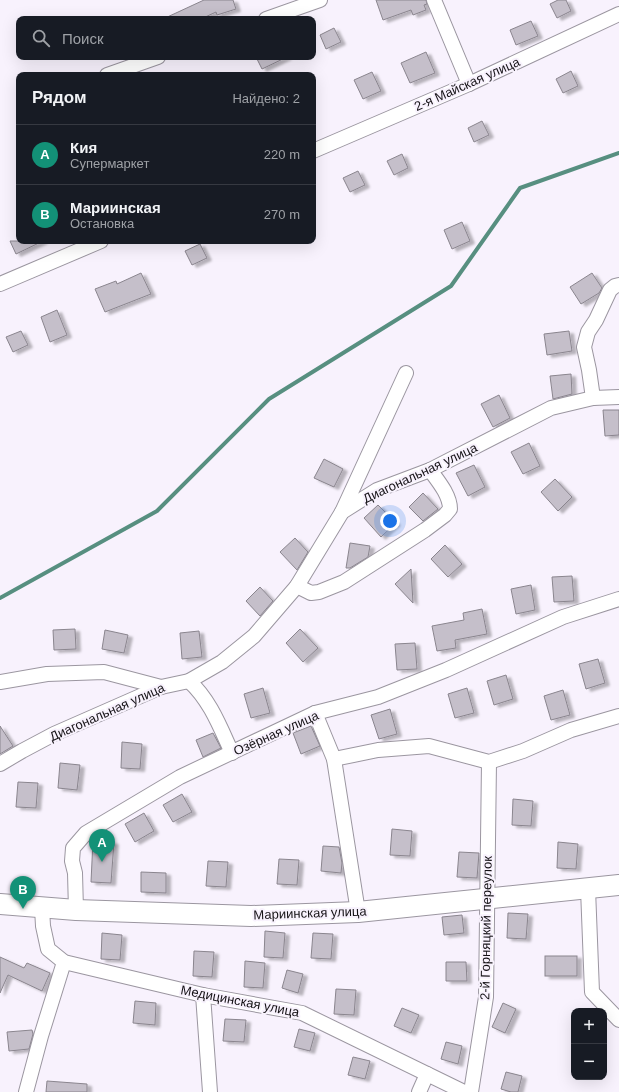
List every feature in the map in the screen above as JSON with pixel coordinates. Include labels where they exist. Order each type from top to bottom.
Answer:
[{"type":"main road","name":"Мариинская улица","points":[[0,904],[76,910],[251,916],[358,912],[619,885]]},
{"type":"street","points":[[275,16],[320,0]]},
{"type":"street","points":[[434,0],[469,84]]},
{"type":"street","name":"2-я Майская улица","points":[[316,150],[469,84],[619,14]]},
{"type":"street","points":[[116,72],[150,60]]},
{"type":"street","points":[[0,284],[94,244]]},
{"type":"street","points":[[593,398],[584,347],[588,332],[596,320],[610,290],[619,285]]},
{"type":"street","points":[[342,512],[406,373]]},
{"type":"street","name":"Диагональная улица","points":[[0,764],[54,734],[161,686],[189,680],[222,662],[254,636],[297,586],[342,512],[377,490],[430,470],[551,408],[593,398],[619,397]]},
{"type":"street","points":[[297,586],[311,593],[319,592],[344,582],[425,530],[445,515],[450,508],[450,503],[430,470]]},
{"type":"street","name":"Озёрная улица","points":[[76,910],[75,873],[72,861],[73,848],[86,833],[180,777],[314,713],[378,697],[446,670],[563,617],[619,599]]},
{"type":"street","points":[[0,682],[47,674],[104,672],[161,686]]},
{"type":"street","points":[[189,680],[199,690],[213,711],[232,753]]},
{"type":"street","points":[[314,713],[334,759],[358,912]]},
{"type":"street","points":[[334,759],[378,750],[429,746],[488,762],[571,730],[619,716]]},
{"type":"street","name":"2-й Горняцкий переулок","points":[[471,1092],[486,997],[488,762]]},
{"type":"street","points":[[588,889],[592,992],[619,1020]]},
{"type":"street","name":"Медицинская улица","points":[[42,908],[43,926],[48,949],[64,962],[203,995],[302,1013],[464,1092]]},
{"type":"street","points":[[26,1092],[41,1036],[64,962]]},
{"type":"street","points":[[203,995],[210,1092]]},
{"type":"street","points":[[419,1092],[426,1074]]},
{"type":"building","points":[[204,0],[233,0],[236,9],[217,15],[216,12],[207,16],[169,16]]},
{"type":"building","points":[[376,0],[426,0],[427,4],[424,5],[426,10],[413,15],[411,10],[383,20]]},
{"type":"building","points":[[558,0],[566,0],[571,11],[557,18],[550,4]]},
{"type":"building","points":[[531,21],[538,36],[516,45],[510,30]]},
{"type":"building","points":[[334,28],[341,42],[326,49],[320,35]]},
{"type":"building","points":[[426,52],[435,73],[410,83],[401,63]]},
{"type":"building","points":[[258,60],[281,60],[262,69]]},
{"type":"building","points":[[571,71],[578,86],[563,93],[556,79]]},
{"type":"building","points":[[372,72],[381,91],[363,99],[354,80]]},
{"type":"building","points":[[482,121],[489,135],[474,142],[468,128]]},
{"type":"building","points":[[402,154],[408,168],[394,175],[387,161]]},
{"type":"building","points":[[358,171],[365,185],[350,192],[343,178]]},
{"type":"building","points":[[462,222],[470,241],[452,249],[444,230]]},
{"type":"building","points":[[10,241],[16,241],[16,244],[37,244],[16,254]]},
{"type":"building","points":[[200,244],[207,258],[192,265],[185,251]]},
{"type":"building","points":[[141,273],[151,294],[105,312],[95,289],[116,281],[117,284]]},
{"type":"building","points":[[592,273],[602,288],[599,293],[581,304],[570,287]]},
{"type":"building","points":[[57,310],[67,335],[50,342],[41,317]]},
{"type":"building","points":[[21,331],[28,345],[13,352],[6,337]]},
{"type":"building","points":[[569,331],[572,351],[547,355],[544,334]]},
{"type":"building","points":[[571,374],[572,394],[553,399],[550,376]]},
{"type":"building","points":[[499,395],[510,418],[493,427],[481,404]]},
{"type":"building","points":[[603,410],[619,410],[619,435],[605,436]]},
{"type":"building","points":[[529,443],[540,466],[523,474],[511,452]]},
{"type":"building","points":[[324,459],[343,469],[334,487],[314,478]]},
{"type":"building","points":[[474,465],[485,487],[468,496],[456,473]]},
{"type":"building","points":[[555,479],[572,497],[558,511],[541,492]]},
{"type":"building","points":[[423,493],[438,509],[423,521],[409,507]]},
{"type":"building","points":[[378,505],[396,523],[381,537],[364,518]]},
{"type":"building","points":[[295,538],[308,552],[297,570],[280,552]]},
{"type":"building","points":[[350,543],[370,546],[368,557],[350,568],[346,568]]},
{"type":"building","points":[[445,545],[462,564],[448,577],[431,559]]},
{"type":"building","points":[[411,569],[413,603],[395,584]]},
{"type":"building","points":[[572,576],[574,601],[554,602],[552,577]]},
{"type":"building","points":[[531,585],[535,610],[516,614],[511,589]]},
{"type":"building","points":[[260,587],[273,601],[260,616],[246,601]]},
{"type":"building","points":[[482,609],[487,634],[455,640],[456,648],[437,651],[432,626],[464,620],[463,613]]},
{"type":"building","points":[[75,629],[76,649],[54,650],[53,630]]},
{"type":"building","points":[[300,629],[318,648],[303,662],[286,643]]},
{"type":"building","points":[[105,630],[128,635],[124,653],[102,649]]},
{"type":"building","points":[[199,631],[202,657],[182,659],[180,633]]},
{"type":"building","points":[[415,643],[417,669],[397,670],[395,644]]},
{"type":"building","points":[[598,659],[605,683],[586,689],[579,664]]},
{"type":"building","points":[[506,675],[513,699],[494,705],[487,681]]},
{"type":"building","points":[[263,688],[270,713],[251,718],[244,694]]},
{"type":"building","points":[[467,688],[474,713],[455,718],[448,694]]},
{"type":"building","points":[[563,690],[570,715],[551,720],[544,696]]},
{"type":"building","points":[[390,709],[397,734],[379,739],[371,715]]},
{"type":"building","points":[[0,726],[13,746],[0,754]]},
{"type":"building","points":[[311,726],[320,746],[301,754],[293,733]]},
{"type":"building","points":[[213,733],[221,748],[203,757],[196,740]]},
{"type":"building","points":[[122,742],[142,744],[140,769],[121,768]]},
{"type":"building","points":[[60,763],[80,765],[77,790],[58,788]]},
{"type":"building","points":[[18,782],[38,783],[36,808],[16,807]]},
{"type":"building","points":[[182,794],[192,812],[173,822],[163,805]]},
{"type":"building","points":[[513,799],[533,801],[531,826],[512,825]]},
{"type":"building","points":[[144,813],[154,831],[135,842],[125,824]]},
{"type":"building","points":[[392,829],[412,831],[410,856],[390,855]]},
{"type":"building","points":[[93,840],[114,842],[111,883],[91,882]]},
{"type":"building","points":[[558,842],[578,844],[576,869],[557,868]]},
{"type":"building","points":[[323,846],[339,847],[342,863],[341,873],[321,871]]},
{"type":"building","points":[[459,852],[479,853],[477,878],[457,877]]},
{"type":"building","points":[[279,859],[299,860],[297,885],[277,884]]},
{"type":"building","points":[[208,861],[228,862],[226,887],[206,886]]},
{"type":"building","points":[[141,872],[166,873],[166,893],[141,892]]},
{"type":"building","points":[[508,913],[528,914],[526,939],[507,938]]},
{"type":"building","points":[[462,915],[464,933],[444,935],[442,917]]},
{"type":"building","points":[[265,931],[285,933],[283,958],[264,957]]},
{"type":"building","points":[[102,933],[122,935],[120,960],[101,959]]},
{"type":"building","points":[[313,933],[333,934],[331,959],[311,958]]},
{"type":"building","points":[[194,951],[214,952],[212,977],[193,976]]},
{"type":"building","points":[[545,956],[577,956],[577,976],[545,976]]},
{"type":"building","points":[[0,957],[24,968],[27,963],[50,973],[42,991],[8,975],[0,993]]},
{"type":"building","points":[[245,961],[265,963],[263,988],[244,987]]},
{"type":"building","points":[[446,962],[466,962],[467,981],[446,981]]},
{"type":"building","points":[[287,970],[303,974],[298,993],[282,988]]},
{"type":"building","points":[[336,989],[356,990],[354,1015],[334,1014]]},
{"type":"building","points":[[135,1001],[156,1003],[155,1025],[133,1023]]},
{"type":"building","points":[[503,1003],[516,1009],[505,1033],[492,1027]]},
{"type":"building","points":[[402,1008],[419,1015],[411,1033],[394,1026]]},
{"type":"building","points":[[225,1019],[246,1020],[244,1042],[223,1041]]},
{"type":"building","points":[[299,1029],[315,1033],[310,1051],[294,1047]]},
{"type":"building","points":[[32,1030],[33,1034],[29,1049],[9,1051],[7,1032]]},
{"type":"building","points":[[446,1042],[462,1046],[458,1064],[441,1059]]},
{"type":"building","points":[[353,1057],[370,1061],[365,1079],[348,1075]]},
{"type":"building","points":[[506,1072],[522,1076],[518,1092],[511,1092],[501,1089]]},
{"type":"building","points":[[47,1081],[87,1084],[87,1092],[46,1092]]},
{"type":"waterway","points":[[0,598],[157,511],[269,399],[451,286],[520,188],[619,153]]},
{"type":"place","name":"Кия","points":[[102,862]]},
{"type":"place","name":"Мариинская","points":[[23,909]]}]
